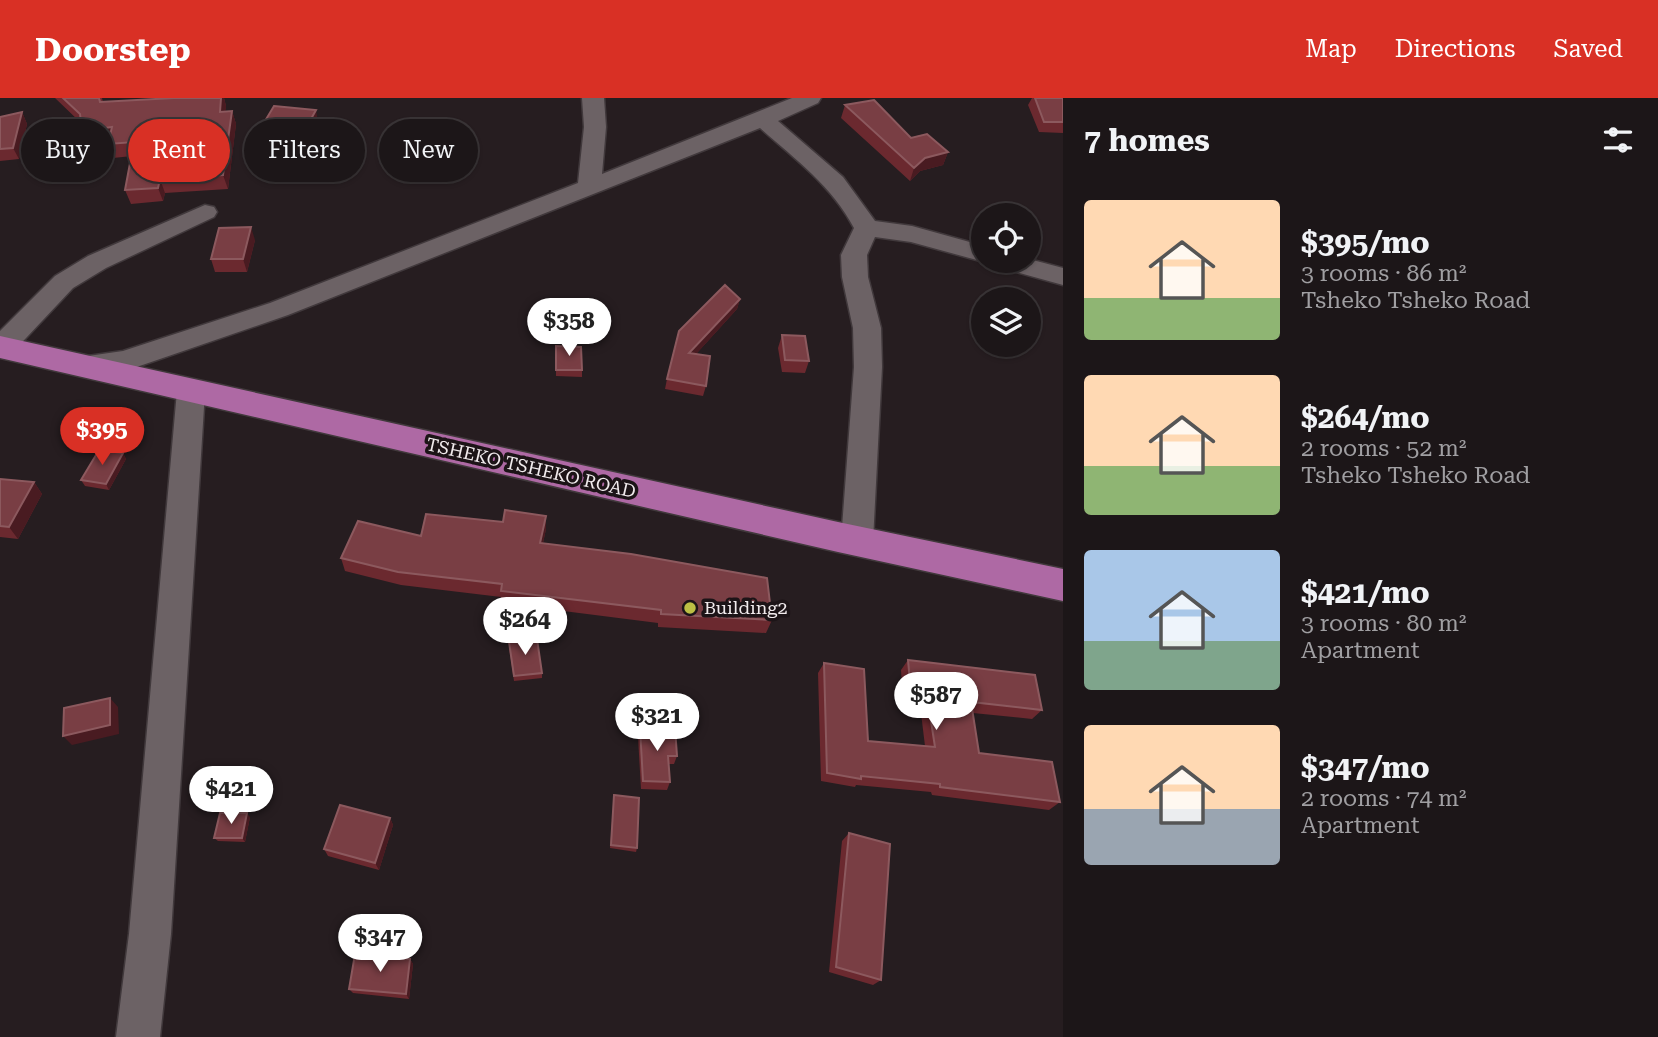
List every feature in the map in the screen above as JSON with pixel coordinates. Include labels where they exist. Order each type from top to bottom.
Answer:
[{"type":"highway","name":"TSHEKO TSHEKO ROAD","points":[[0,347],[856,541],[1063,585]]},
{"type":"street","points":[[589,187],[595,128],[593,98]]},
{"type":"street","points":[[84,365],[125,361],[192,340],[763,119],[810,98]]},
{"type":"street","points":[[763,119],[844,192],[856,207],[866,228],[854,255],[855,277],[867,328],[868,367],[856,541]]},
{"type":"street","points":[[0,347],[64,282],[97,262],[205,212]]},
{"type":"street","points":[[866,228],[912,234],[971,250]]},
{"type":"street","points":[[1041,271],[1063,277]]},
{"type":"street","points":[[138,1037],[150,934],[191,391]]},
{"type":"building","points":[[63,98],[99,98],[100,102],[221,98],[220,112],[232,111],[230,125],[230,119],[128,119],[128,142],[114,144],[114,119],[81,119],[80,114]]},
{"type":"building","points":[[1035,98],[1063,98],[1063,122],[1044,122]]},
{"type":"building","points":[[874,100],[911,138],[927,134],[948,152],[925,158],[914,168],[845,105]]},
{"type":"building","points":[[274,106],[316,110],[311,119],[266,119]]},
{"type":"building","points":[[22,112],[13,148],[0,149],[0,117]]},
{"type":"building","points":[[128,174],[128,182],[159,182],[158,188],[125,190]]},
{"type":"building","points":[[251,227],[243,259],[211,259],[219,228]]},
{"type":"building","points":[[725,285],[740,299],[689,353],[710,356],[706,386],[667,379],[679,331]]},
{"type":"building","points":[[782,335],[805,336],[809,361],[785,360]]},
{"type":"building","points":[[556,346],[581,347],[582,370],[556,370]]},
{"type":"building","points":[[99,450],[123,453],[106,484],[81,480]]},
{"type":"building","points":[[0,479],[34,482],[9,527],[0,526]]},
{"type":"building","points":[[505,510],[546,516],[540,543],[631,554],[767,578],[772,620],[661,614],[661,610],[501,591],[502,584],[398,572],[341,558],[358,521],[421,536],[426,514],[503,522]]},
{"type":"building","points":[[537,639],[542,673],[514,676],[509,642]]},
{"type":"building","points":[[908,660],[1035,675],[1042,710],[971,702],[979,753],[1052,762],[1060,802],[940,787],[940,784],[861,776],[861,779],[827,773],[824,663],[864,669],[868,741],[935,747],[927,695],[911,693]]},
{"type":"building","points":[[110,698],[110,725],[63,736],[64,708]]},
{"type":"building","points":[[640,728],[675,728],[677,756],[668,756],[670,782],[643,781]]},
{"type":"building","points":[[614,795],[639,798],[637,848],[611,845]]},
{"type":"building","points":[[340,805],[390,818],[375,863],[324,849]]},
{"type":"building","points":[[220,813],[247,813],[242,838],[214,838]]},
{"type":"building","points":[[849,833],[890,844],[881,980],[836,967]]},
{"type":"building","points":[[355,954],[410,959],[406,994],[349,989]]},
{"type":"place","name":"Building2","points":[[690,608]]}]
